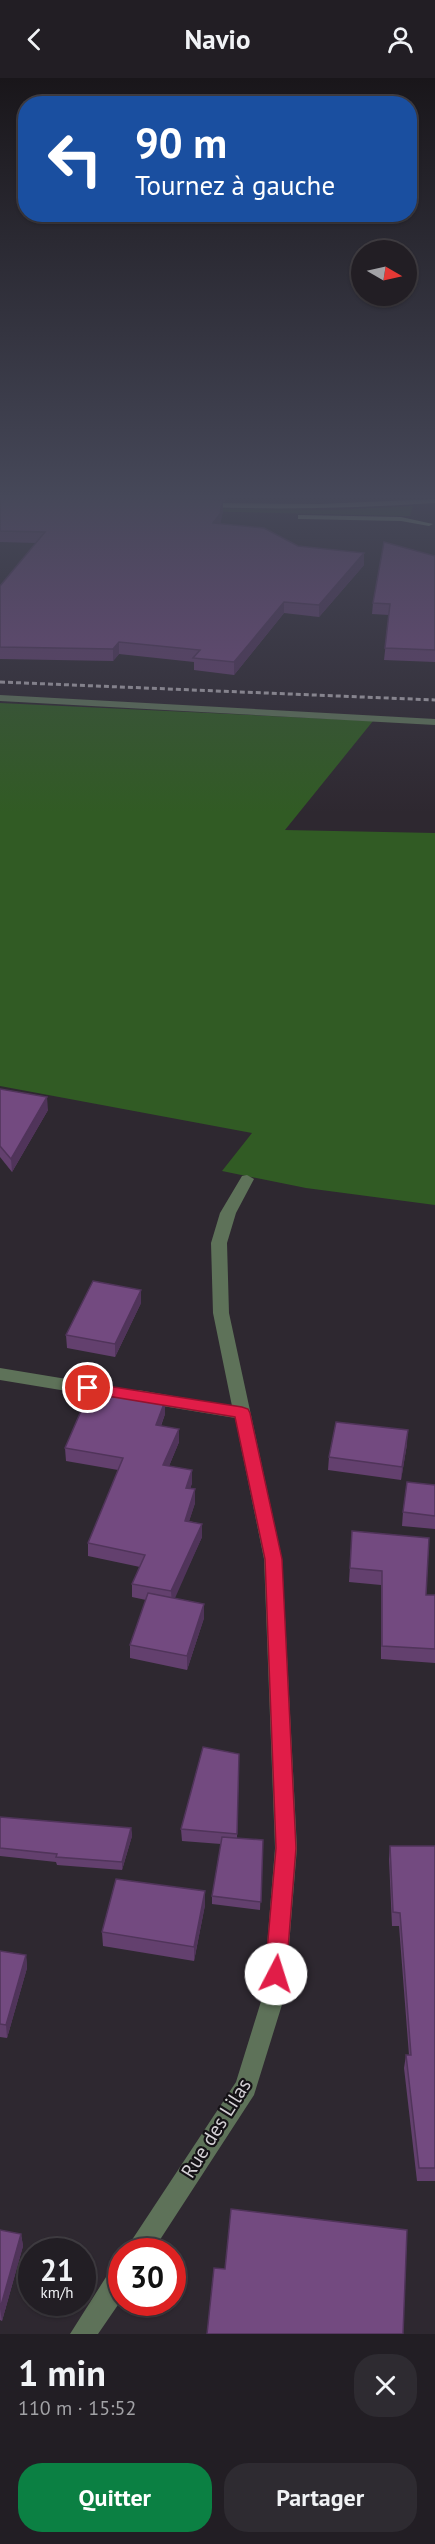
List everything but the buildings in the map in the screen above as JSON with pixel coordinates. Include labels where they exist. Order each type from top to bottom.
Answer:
[{"type":"street","points":[[0,698],[435,722]]},
{"type":"street","name":"Rue des Lilas","points":[[146,2238],[246,2087],[274,1995],[286,1848],[273,1559],[221,1313],[219,1243],[228,1213],[247,1179]]},
{"type":"street","points":[[0,1374],[242,1413]]},
{"type":"street","points":[[83,2334],[108,2297]]},
{"type":"green space","points":[[0,703],[373,721],[285,830],[435,833],[435,1205],[306,1188],[222,1171],[252,1133],[0,1086]]},
{"type":"railway","points":[[0,682],[435,700]]},
{"type":"route","points":[[88,1388],[242,1413],[273,1559],[286,1848],[276,1974]]}]
